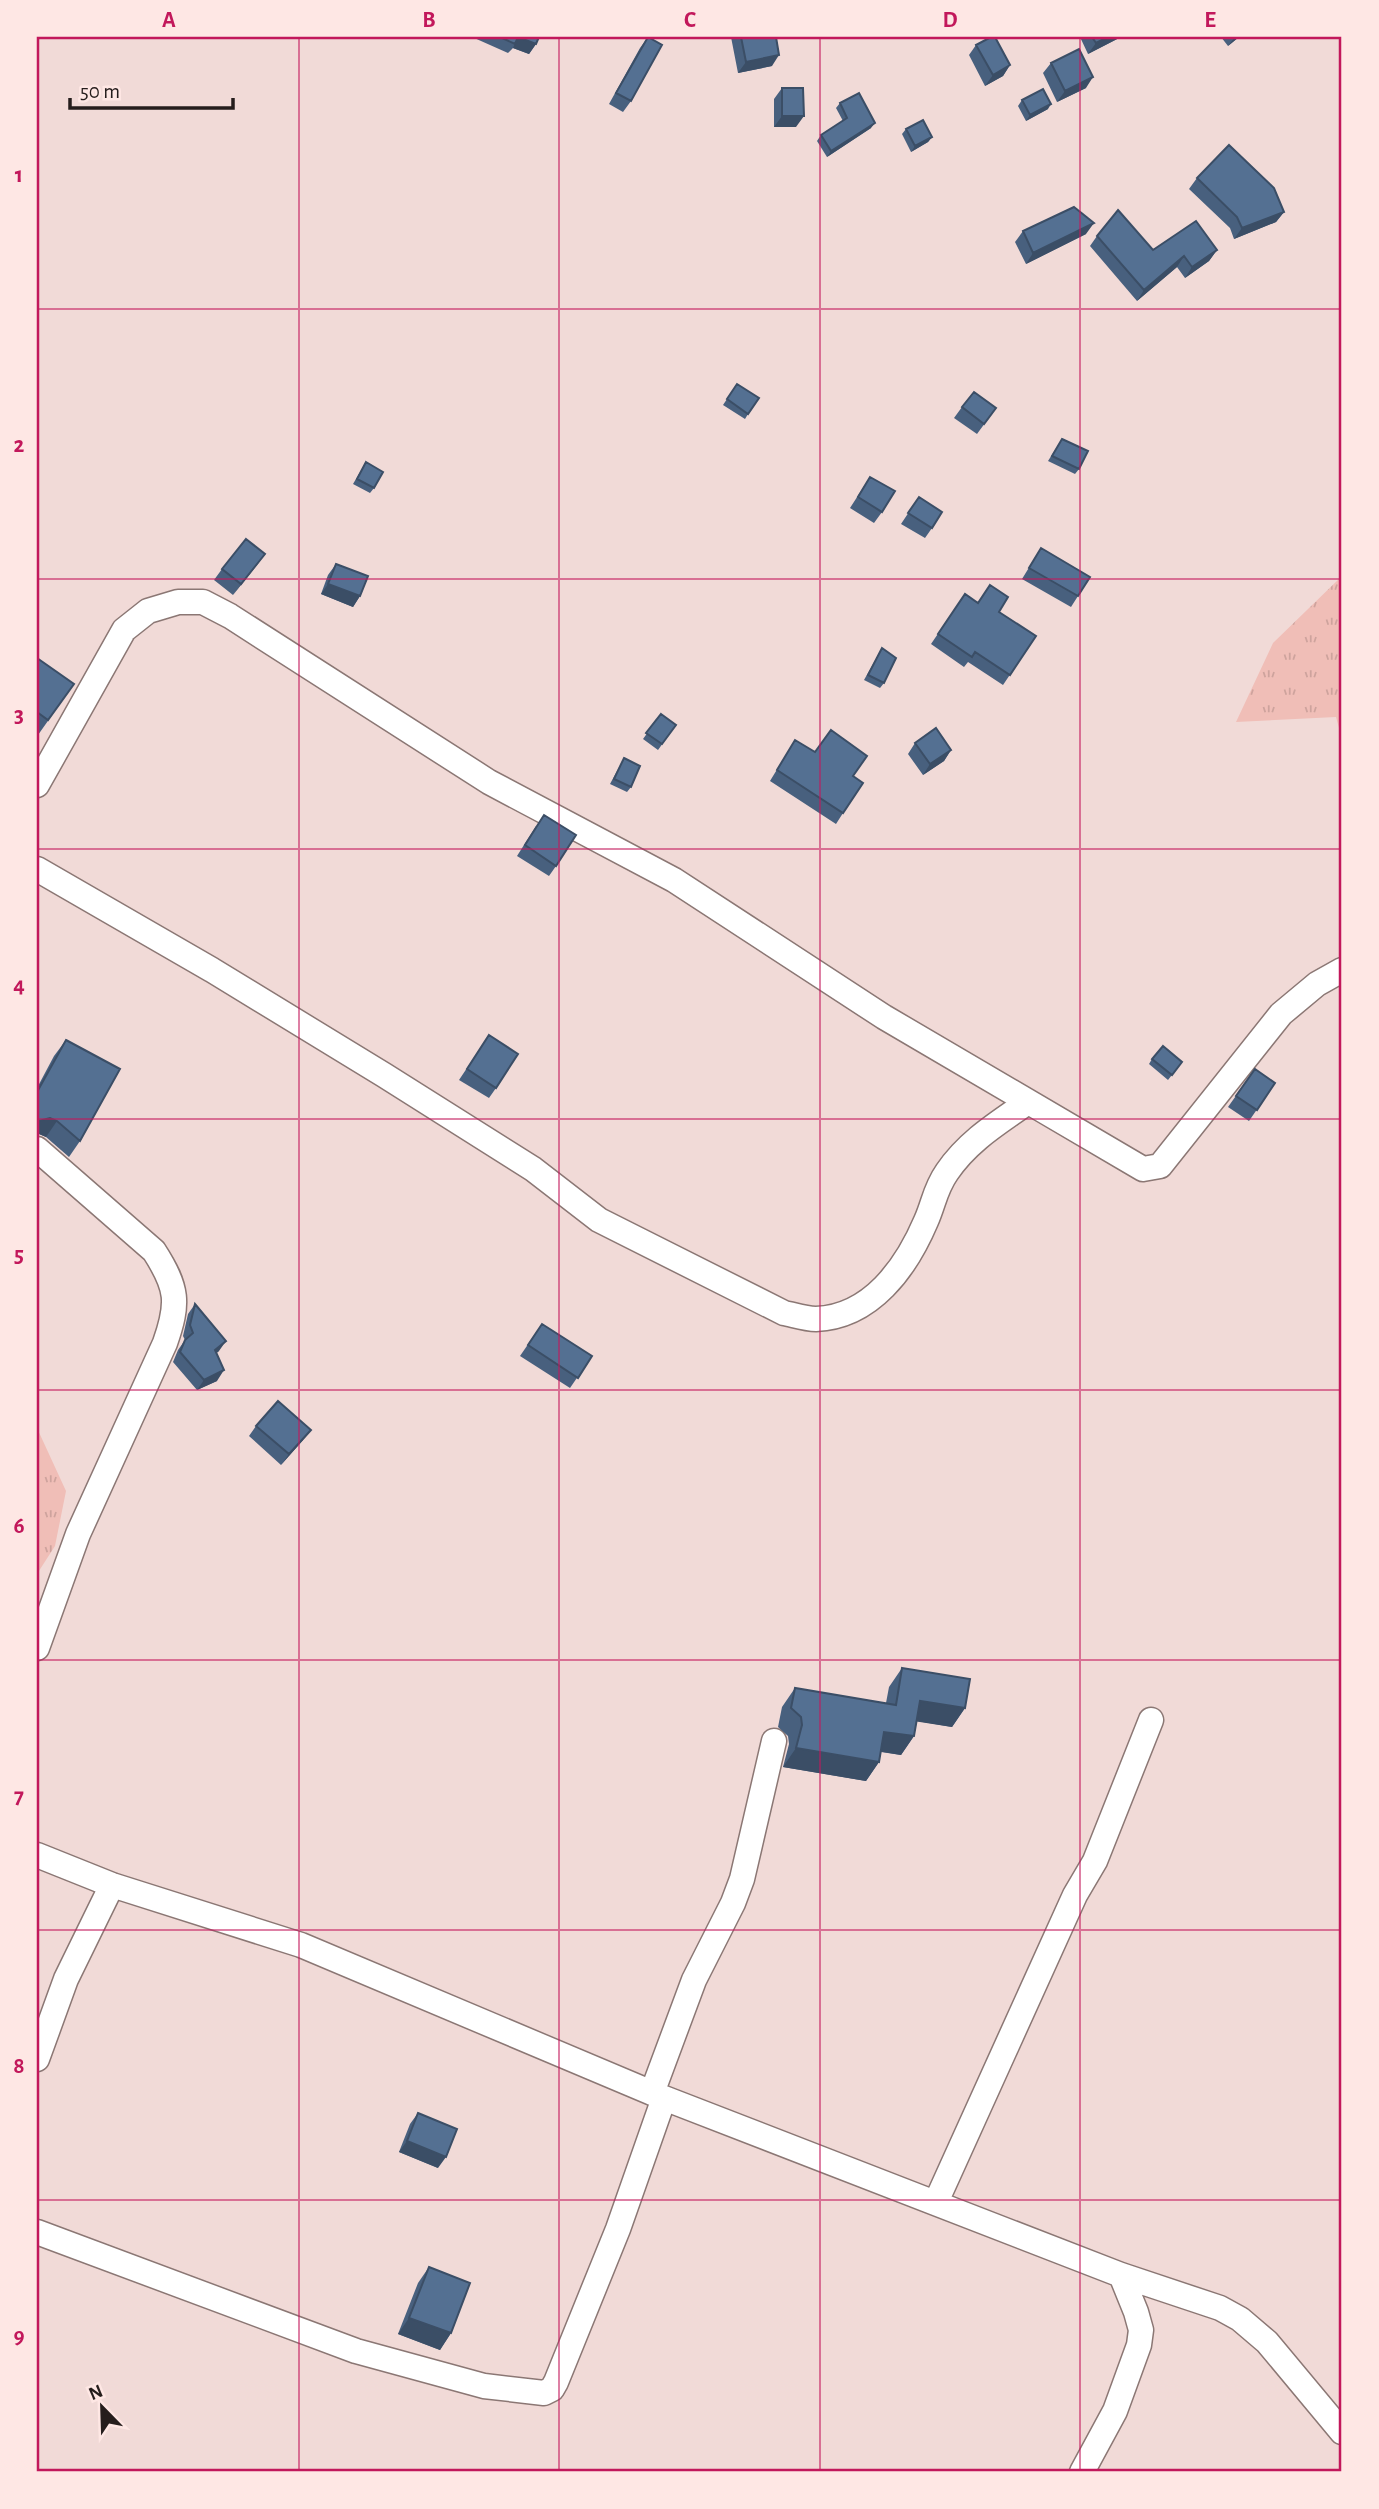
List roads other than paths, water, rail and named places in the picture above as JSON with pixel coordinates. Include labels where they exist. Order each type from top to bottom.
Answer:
[{"type":"street","points":[[37,785],[124,630],[148,611],[178,602],[204,602],[489,782],[674,880],[884,1017],[1143,1169],[1160,1166],[1281,1014],[1317,984],[1342,970]]},
{"type":"street","points":[[37,869],[212,970],[384,1075],[533,1169],[599,1220],[784,1313],[812,1319],[832,1317],[860,1306],[882,1290],[907,1260],[928,1219],[936,1190],[963,1151],[983,1133],[1028,1102]]},
{"type":"street","points":[[37,1149],[153,1251],[167,1271],[174,1292],[174,1315],[165,1343],[78,1534],[37,1648]]},
{"type":"street","points":[[936,2202],[1075,1895],[1095,1861],[1151,1720]]},
{"type":"street","points":[[37,2232],[356,2351],[484,2386],[544,2393],[552,2389],[618,2229],[694,1980],[733,1903],[742,1879],[775,1741]]},
{"type":"street","points":[[37,1854],[113,1885],[302,1945],[658,2095],[1121,2275],[1220,2308],[1240,2319],[1266,2342],[1342,2432]]},
{"type":"street","points":[[37,2060],[66,1979],[113,1885]]},
{"type":"street","points":[[1082,2472],[1115,2411],[1139,2345],[1141,2330],[1121,2275]]}]
